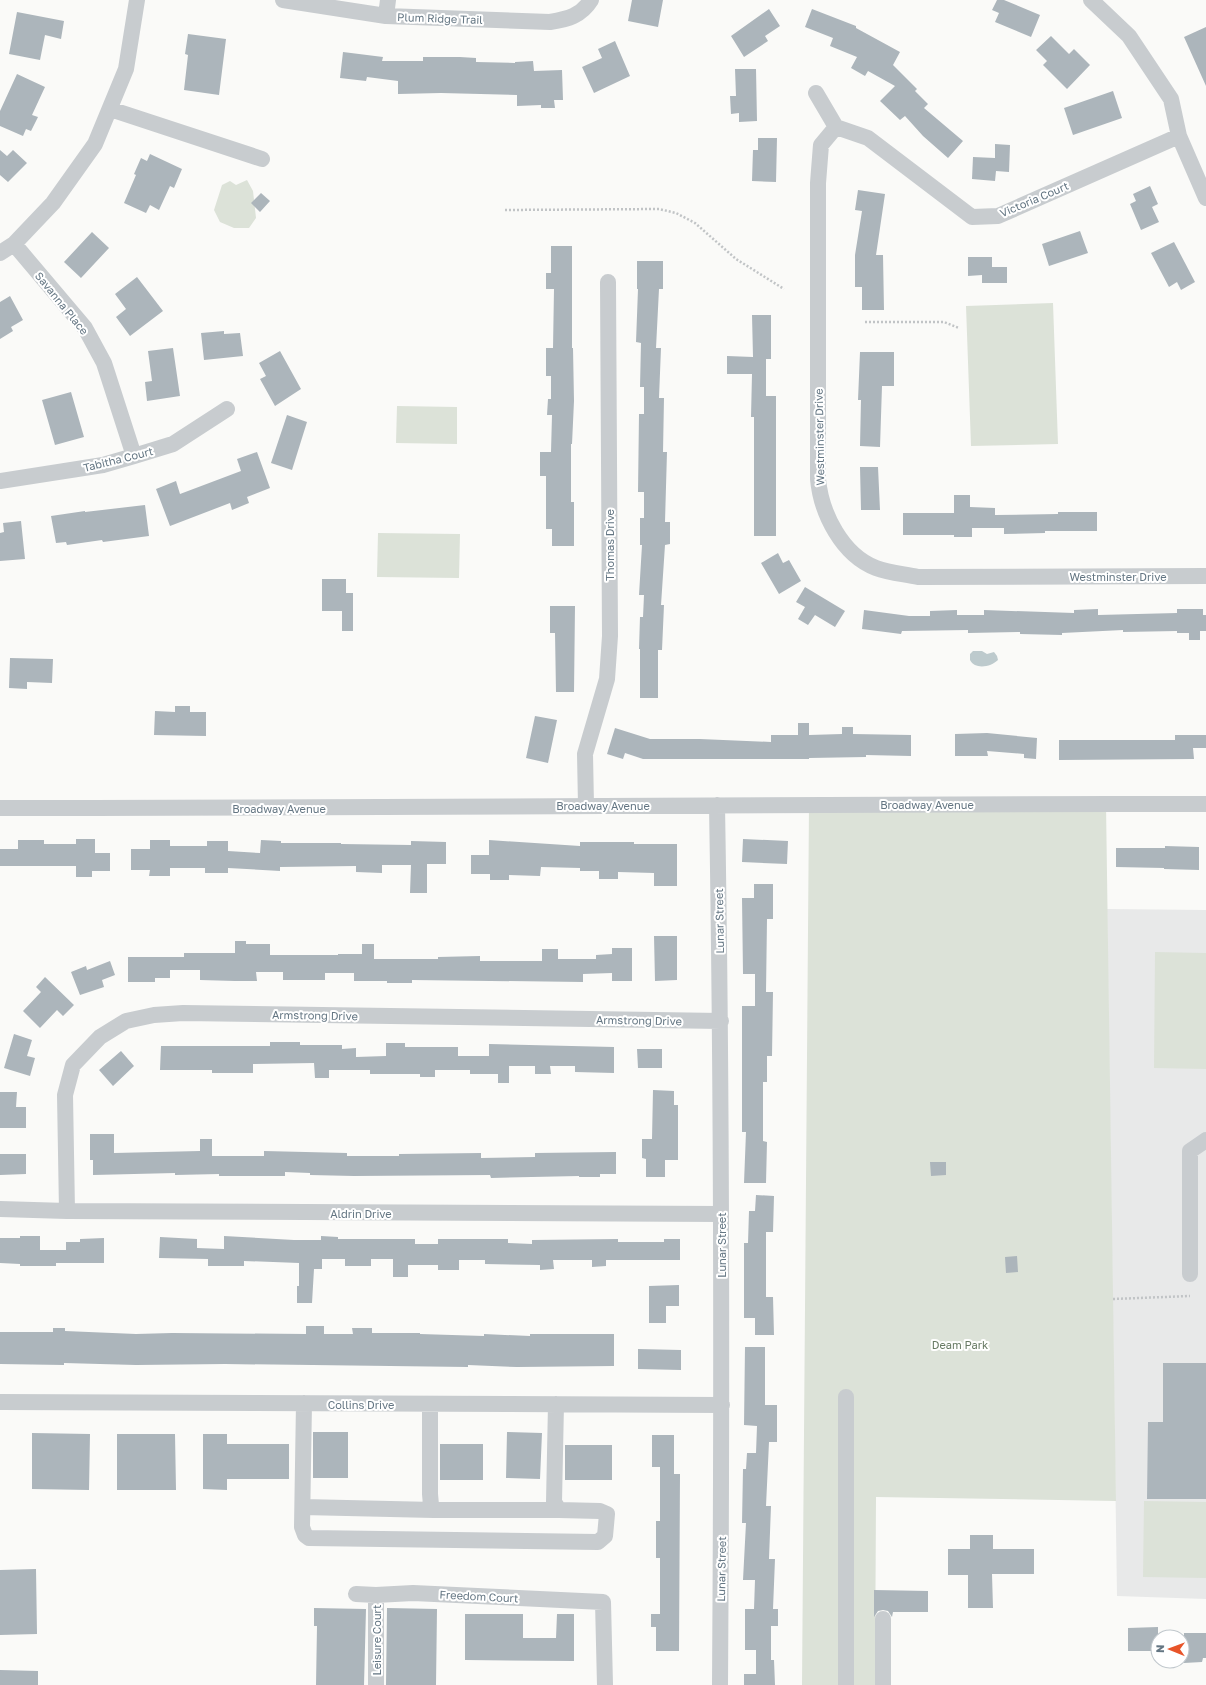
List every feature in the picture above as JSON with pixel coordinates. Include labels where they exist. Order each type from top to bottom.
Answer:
[{"type":"street","points":[[0,253],[14,244],[53,203],[95,144],[126,69],[137,0]]},
{"type":"street","name":"Plum Ridge Trail","points":[[283,0],[386,16],[550,22],[571,18],[587,7],[592,0]]},
{"type":"street","points":[[386,16],[388,0]]},
{"type":"street","points":[[1091,0],[1129,36],[1171,99],[1179,136],[1206,198]]},
{"type":"street","points":[[816,93],[836,127]]},
{"type":"street","points":[[110,109],[262,159]]},
{"type":"street","name":"Victoria Court","points":[[836,127],[868,138],[972,217],[998,216],[1179,136]]},
{"type":"street","name":"Westminster Drive","points":[[836,127],[821,145],[818,183],[818,479],[820,497],[841,542],[864,562],[876,568],[918,577],[1206,576]]},
{"type":"street","name":"Savanna Place","points":[[14,244],[85,328],[104,363],[134,456]]},
{"type":"street","name":"Thomas Drive","points":[[586,805],[585,754],[607,679],[610,636],[608,282]]},
{"type":"street","name":"Tabitha Court","points":[[0,481],[103,465],[173,444],[227,409]]},
{"type":"street","name":"Broadway Avenue","points":[[0,808],[1206,804]]},
{"type":"street","name":"Lunar Street","points":[[717,805],[721,1021],[722,1405],[720,1685]]},
{"type":"street","name":"Armstrong Drive","points":[[67,1211],[65,1095],[73,1065],[100,1037],[126,1021],[154,1015],[183,1013],[721,1021]]},
{"type":"street","points":[[1190,1274],[1190,1151],[1206,1140]]},
{"type":"street","name":"Aldrin Drive","points":[[0,1209],[67,1211],[721,1214]]},
{"type":"street","points":[[846,1398],[846,1685]]},
{"type":"street","name":"Collins Drive","points":[[0,1402],[722,1405]]},
{"type":"street","points":[[304,1404],[304,1507],[302,1528],[305,1535],[309,1538],[598,1542],[605,1536],[607,1514],[600,1511],[559,1510],[434,1510],[304,1507]]},
{"type":"street","points":[[430,1404],[430,1494],[431,1506],[434,1510]]},
{"type":"street","points":[[556,1404],[554,1502],[559,1510]]},
{"type":"street","name":"Freedom Court","points":[[356,1594],[376,1595],[413,1593],[603,1602],[605,1685]]},
{"type":"street","name":"Leisure Court","points":[[376,1595],[376,1685]]},
{"type":"street","points":[[883,1619],[884,1685]]},
{"type":"path","points":[[505,210],[659,209],[676,213],[695,223],[736,259],[784,289]]},
{"type":"path","points":[[865,322],[944,322],[959,328]]},
{"type":"path","points":[[1113,1299],[1190,1296]]},
{"type":"shaded area","points":[[973,651],[982,651],[987,654],[994,652],[998,660],[987,666],[976,665],[970,660],[970,654]]},
{"type":"shaded area","points":[[1107,909],[1206,910],[1206,1599],[1117,1596]]},
{"type":"green space","points":[[247,180],[253,191],[256,218],[249,228],[234,228],[220,222],[214,210],[222,185],[230,181],[236,185]]},
{"type":"green space","points":[[1053,303],[1058,444],[971,446],[966,306]]},
{"type":"green space","points":[[397,406],[457,407],[457,444],[396,443]]},
{"type":"green space","points":[[378,533],[460,534],[459,578],[377,577]]},
{"type":"green space","name":"Deam Park","points":[[1106,804],[1116,1501],[876,1497],[875,1685],[802,1685],[809,805]]},
{"type":"green space","points":[[1155,952],[1206,953],[1206,1069],[1154,1068]]},
{"type":"green space","points":[[1144,1501],[1206,1502],[1206,1578],[1143,1577]]},
{"type":"building","points":[[632,0],[663,0],[658,27],[628,21]]},
{"type":"building","points":[[997,0],[1004,0],[1040,15],[1031,37],[995,22],[999,13],[992,10]]},
{"type":"building","points":[[769,9],[780,26],[765,36],[768,41],[744,57],[731,36]]},
{"type":"building","points":[[812,9],[856,26],[856,28],[900,52],[893,65],[917,89],[915,91],[928,104],[924,108],[963,141],[948,158],[923,136],[905,116],[900,120],[880,101],[895,86],[868,71],[865,76],[851,68],[857,57],[830,46],[833,38],[805,27]]},
{"type":"building","points":[[17,12],[64,21],[61,39],[45,35],[40,60],[9,54]]},
{"type":"building","points":[[1206,27],[1206,86],[1184,37]]},
{"type":"building","points":[[188,34],[226,39],[219,95],[184,90],[188,55],[185,54]]},
{"type":"building","points":[[1051,36],[1069,54],[1074,49],[1090,65],[1067,89],[1043,65],[1047,61],[1036,50]]},
{"type":"building","points":[[615,41],[630,76],[594,93],[582,67],[602,58],[598,49]]},
{"type":"building","points":[[343,52],[383,57],[382,61],[423,61],[423,57],[460,57],[476,58],[476,62],[515,63],[533,61],[534,71],[562,70],[563,100],[554,100],[555,108],[541,108],[541,105],[517,106],[517,95],[441,93],[398,94],[398,81],[367,77],[366,81],[340,78]]},
{"type":"building","points":[[735,69],[756,69],[757,121],[739,122],[739,113],[731,114],[730,96],[736,96]]},
{"type":"building","points":[[17,74],[45,87],[32,115],[38,117],[31,131],[26,129],[23,136],[0,126],[0,111]]},
{"type":"building","points":[[1113,91],[1122,118],[1073,135],[1064,108]]},
{"type":"building","points":[[758,138],[777,138],[776,182],[752,181],[753,150],[758,150]]},
{"type":"building","points":[[995,144],[1010,145],[1009,172],[996,171],[995,181],[972,179],[973,157],[995,158]]},
{"type":"building","points":[[0,150],[7,156],[13,150],[27,163],[8,182],[0,175]]},
{"type":"building","points":[[150,154],[182,169],[174,188],[170,186],[159,210],[150,205],[146,213],[124,203],[136,175],[134,174],[141,158],[147,161]]},
{"type":"building","points":[[1150,186],[1158,204],[1152,207],[1159,222],[1141,230],[1130,204],[1136,201],[1133,194]]},
{"type":"building","points":[[858,190],[885,194],[876,255],[883,255],[884,310],[862,310],[862,287],[855,287],[855,255],[862,211],[855,210]]},
{"type":"building","points":[[261,193],[270,201],[260,212],[251,203]]},
{"type":"building","points":[[1080,231],[1088,253],[1049,266],[1042,244]]},
{"type":"building","points":[[92,232],[109,248],[81,278],[64,262]]},
{"type":"building","points":[[1174,242],[1195,282],[1181,290],[1177,282],[1169,287],[1151,253]]},
{"type":"building","points":[[551,246],[572,246],[572,348],[574,401],[571,444],[571,502],[574,502],[574,546],[552,546],[552,529],[546,529],[546,476],[540,476],[540,452],[551,452],[552,415],[547,415],[548,399],[551,399],[551,376],[546,376],[546,348],[553,348],[554,289],[546,289],[546,273],[551,273]]},
{"type":"building","points":[[968,257],[992,257],[992,267],[1007,267],[1007,283],[982,283],[982,275],[968,276]]},
{"type":"building","points":[[637,261],[663,261],[663,289],[659,289],[656,348],[661,348],[659,398],[664,398],[663,452],[667,452],[665,522],[670,522],[670,544],[665,545],[661,605],[664,605],[662,650],[658,650],[658,698],[640,698],[640,617],[643,617],[644,595],[639,595],[642,545],[640,545],[640,518],[644,518],[644,492],[638,492],[639,414],[644,414],[644,387],[640,387],[641,343],[636,342],[638,289]]},
{"type":"building","points":[[137,277],[163,311],[130,336],[116,317],[126,309],[115,294]]},
{"type":"building","points":[[10,296],[23,320],[11,327],[13,331],[0,339],[0,302]]},
{"type":"building","points":[[752,315],[771,315],[771,359],[766,359],[766,396],[776,396],[776,536],[754,536],[754,417],[751,417],[752,374],[727,374],[727,356],[753,357]]},
{"type":"building","points":[[224,331],[224,334],[240,333],[243,356],[204,360],[201,333]]},
{"type":"building","points":[[173,348],[180,396],[147,401],[145,382],[152,381],[148,351]]},
{"type":"building","points":[[280,351],[301,389],[275,406],[260,379],[266,376],[259,363]]},
{"type":"building","points":[[860,352],[894,352],[894,386],[882,386],[880,447],[860,446],[861,400],[858,400]]},
{"type":"building","points":[[71,392],[84,437],[55,445],[42,400]]},
{"type":"building","points":[[287,415],[307,422],[292,470],[271,463]]},
{"type":"building","points":[[257,452],[270,488],[247,497],[249,503],[232,510],[230,503],[170,526],[156,489],[176,481],[180,494],[241,471],[237,459]]},
{"type":"building","points":[[860,467],[878,467],[880,510],[861,510]]},
{"type":"building","points":[[954,495],[970,495],[970,507],[995,508],[995,515],[1097,512],[1097,531],[1045,531],[1045,533],[1004,534],[1004,528],[972,528],[972,537],[954,537],[954,535],[903,535],[903,513],[954,513]]},
{"type":"building","points":[[145,505],[149,536],[67,545],[66,542],[56,543],[51,516]]},
{"type":"building","points":[[21,521],[25,559],[0,561],[0,533],[4,532],[3,523]]},
{"type":"building","points":[[778,553],[783,563],[789,560],[801,581],[779,594],[761,563]]},
{"type":"building","points":[[322,579],[346,579],[346,593],[353,593],[353,631],[342,631],[342,611],[322,611]]},
{"type":"building","points":[[805,587],[845,611],[835,627],[815,615],[808,625],[798,619],[805,607],[796,602]]},
{"type":"building","points":[[550,606],[575,606],[574,692],[556,692],[555,633],[550,633]]},
{"type":"building","points":[[1098,609],[1098,615],[1177,613],[1177,609],[1203,609],[1203,615],[1206,615],[1206,631],[1200,631],[1200,640],[1189,640],[1189,633],[1177,633],[1177,631],[1123,632],[1123,630],[1062,633],[1062,635],[1020,634],[1020,632],[968,633],[968,630],[902,631],[901,634],[862,629],[864,610],[909,616],[930,616],[930,611],[957,610],[957,615],[984,615],[984,610],[1074,613],[1074,610]]},
{"type":"building","points":[[10,658],[53,659],[52,683],[27,682],[27,689],[9,688]]},
{"type":"building","points":[[175,706],[190,706],[190,712],[206,712],[206,736],[154,735],[155,711],[175,712]]},
{"type":"building","points":[[535,716],[557,720],[548,763],[526,758]]},
{"type":"building","points":[[798,723],[809,723],[809,735],[842,734],[842,727],[853,727],[853,734],[911,735],[911,756],[866,755],[866,757],[809,759],[643,759],[625,753],[623,759],[607,754],[615,728],[650,739],[700,739],[771,742],[771,735],[798,735]]},
{"type":"building","points":[[987,733],[1037,738],[1036,759],[1024,758],[1024,754],[987,751],[988,756],[955,756],[955,734]]},
{"type":"building","points":[[1175,735],[1206,735],[1206,748],[1193,748],[1194,759],[1059,760],[1059,740],[1175,740]]},
{"type":"building","points":[[76,839],[95,839],[95,853],[110,853],[110,871],[92,871],[92,877],[76,877],[76,866],[0,866],[0,849],[18,849],[18,840],[44,840],[44,844],[76,844]]},
{"type":"building","points":[[743,839],[788,841],[787,864],[742,862]]},
{"type":"building","points":[[150,840],[170,840],[170,846],[207,846],[207,841],[228,841],[228,851],[260,853],[261,840],[281,841],[281,843],[411,845],[411,841],[446,842],[446,864],[427,864],[427,893],[410,893],[411,865],[382,865],[382,873],[356,872],[356,866],[280,867],[280,871],[228,868],[228,873],[205,873],[205,868],[170,868],[170,876],[149,876],[150,870],[131,870],[131,849],[150,849]]},
{"type":"building","points":[[489,840],[580,846],[580,842],[677,844],[677,886],[654,886],[654,873],[618,872],[618,879],[599,879],[599,871],[580,871],[580,868],[541,867],[540,876],[509,875],[509,880],[490,880],[490,874],[471,874],[471,855],[489,855]]},
{"type":"building","points":[[1165,846],[1199,847],[1199,870],[1116,867],[1116,848],[1165,848]]},
{"type":"building","points":[[754,884],[773,884],[773,919],[767,919],[766,992],[773,992],[772,1056],[767,1056],[767,1082],[763,1082],[763,1141],[767,1142],[766,1183],[744,1183],[746,1132],[742,1132],[742,1006],[755,1006],[755,974],[743,974],[742,898],[754,898]]},
{"type":"building","points":[[654,936],[677,936],[677,980],[655,981]]},
{"type":"building","points":[[235,941],[246,941],[246,944],[270,944],[270,955],[362,954],[362,944],[374,944],[374,959],[438,959],[438,957],[480,956],[480,961],[542,961],[542,949],[558,949],[558,959],[596,959],[596,955],[612,954],[612,948],[632,948],[632,981],[612,981],[612,973],[583,974],[583,982],[412,980],[412,983],[387,983],[387,981],[354,981],[354,973],[325,973],[325,980],[283,980],[283,972],[256,972],[257,981],[235,981],[200,980],[200,970],[170,970],[170,978],[155,978],[155,982],[128,982],[128,957],[184,957],[184,953],[235,953]]},
{"type":"building","points":[[110,961],[115,975],[102,980],[104,987],[80,995],[71,972],[86,966],[87,970]]},
{"type":"building","points":[[45,977],[74,1005],[63,1016],[57,1010],[40,1028],[23,1011],[41,992],[36,987]]},
{"type":"building","points":[[14,1034],[32,1040],[27,1056],[35,1058],[30,1076],[4,1068]]},
{"type":"building","points":[[270,1042],[300,1042],[300,1045],[342,1045],[342,1049],[356,1048],[356,1057],[386,1056],[386,1043],[405,1043],[405,1047],[458,1047],[458,1056],[489,1056],[489,1044],[614,1047],[614,1073],[575,1072],[575,1066],[550,1066],[551,1074],[535,1074],[535,1066],[509,1066],[509,1083],[498,1083],[498,1074],[470,1074],[470,1070],[435,1070],[435,1077],[420,1077],[420,1074],[370,1074],[370,1070],[329,1070],[329,1078],[315,1078],[314,1063],[253,1064],[253,1073],[212,1073],[212,1070],[160,1070],[161,1046],[270,1046]]},
{"type":"building","points":[[637,1049],[662,1049],[662,1068],[638,1068]]},
{"type":"building","points":[[121,1051],[134,1066],[113,1086],[99,1070]]},
{"type":"building","points":[[653,1090],[674,1091],[674,1105],[678,1105],[678,1160],[665,1160],[665,1177],[646,1177],[646,1159],[642,1158],[642,1139],[652,1139]]},
{"type":"building","points":[[0,1092],[17,1092],[16,1107],[26,1107],[26,1128],[0,1128]]},
{"type":"building","points":[[90,1134],[114,1134],[114,1153],[200,1151],[200,1139],[212,1139],[212,1156],[264,1156],[264,1151],[347,1153],[347,1156],[481,1153],[481,1158],[535,1157],[535,1153],[616,1152],[616,1174],[600,1174],[600,1177],[491,1178],[490,1175],[354,1176],[310,1175],[310,1173],[285,1172],[285,1176],[219,1176],[219,1174],[175,1175],[175,1173],[93,1175],[93,1160],[90,1160]]},
{"type":"building","points":[[0,1154],[26,1154],[26,1174],[0,1175]]},
{"type":"building","points":[[930,1162],[946,1162],[946,1175],[931,1176]]},
{"type":"building","points":[[756,1195],[774,1196],[773,1232],[766,1232],[766,1297],[773,1297],[774,1335],[755,1335],[755,1318],[744,1318],[744,1243],[748,1243],[749,1211],[755,1211]]},
{"type":"building","points":[[20,1236],[40,1236],[40,1250],[66,1250],[66,1242],[80,1242],[80,1239],[104,1238],[104,1263],[56,1263],[56,1266],[20,1266],[20,1264],[0,1263],[0,1238],[20,1238]]},
{"type":"building","points":[[224,1236],[294,1240],[321,1240],[321,1236],[338,1237],[338,1239],[415,1239],[415,1244],[438,1244],[438,1239],[508,1239],[508,1243],[532,1244],[532,1240],[618,1239],[618,1242],[664,1242],[664,1239],[680,1239],[680,1260],[606,1260],[606,1266],[592,1267],[592,1260],[553,1260],[554,1269],[540,1270],[540,1265],[485,1264],[485,1260],[459,1260],[459,1270],[438,1270],[438,1265],[408,1265],[408,1277],[393,1277],[393,1259],[371,1259],[371,1266],[345,1266],[345,1259],[322,1259],[322,1269],[314,1269],[312,1303],[297,1303],[299,1263],[244,1261],[244,1266],[208,1266],[208,1259],[159,1258],[160,1237],[197,1239],[197,1248],[224,1249]]},
{"type":"building","points":[[1017,1256],[1018,1272],[1006,1273],[1005,1257]]},
{"type":"building","points":[[679,1285],[679,1306],[666,1306],[666,1323],[649,1323],[649,1286]]},
{"type":"building","points":[[306,1326],[324,1326],[324,1334],[353,1334],[352,1328],[372,1328],[372,1333],[420,1333],[484,1336],[484,1334],[530,1336],[530,1334],[614,1334],[614,1366],[517,1367],[468,1365],[468,1367],[225,1364],[0,1364],[0,1332],[53,1332],[53,1328],[65,1328],[65,1331],[136,1334],[306,1334]]},
{"type":"building","points":[[745,1347],[765,1347],[765,1405],[777,1405],[777,1442],[769,1442],[766,1506],[771,1506],[769,1559],[775,1559],[773,1609],[778,1609],[778,1626],[771,1626],[771,1660],[774,1660],[775,1685],[744,1685],[744,1674],[756,1674],[756,1650],[745,1650],[745,1609],[754,1609],[755,1580],[743,1580],[746,1523],[742,1523],[743,1469],[746,1469],[747,1453],[756,1453],[757,1426],[744,1425]]},
{"type":"building","points":[[638,1349],[681,1350],[681,1370],[638,1369]]},
{"type":"building","points":[[1163,1363],[1206,1363],[1206,1499],[1147,1499],[1148,1422],[1163,1422]]},
{"type":"building","points":[[313,1432],[348,1432],[348,1478],[313,1478]]},
{"type":"building","points":[[507,1432],[542,1433],[540,1479],[506,1478]]},
{"type":"building","points":[[32,1433],[90,1434],[89,1490],[32,1489]]},
{"type":"building","points":[[117,1434],[175,1434],[176,1490],[117,1490]]},
{"type":"building","points":[[203,1434],[227,1434],[227,1444],[289,1444],[289,1479],[227,1479],[227,1490],[203,1489]]},
{"type":"building","points":[[652,1435],[674,1435],[674,1474],[680,1474],[679,1651],[656,1651],[656,1627],[651,1627],[651,1614],[660,1614],[660,1558],[656,1558],[656,1521],[660,1521],[660,1467],[652,1467]]},
{"type":"building","points":[[440,1444],[483,1444],[483,1480],[440,1480]]},
{"type":"building","points":[[565,1445],[612,1445],[612,1480],[565,1480]]},
{"type":"building","points":[[970,1535],[993,1535],[993,1549],[1034,1549],[1034,1574],[992,1574],[993,1608],[968,1608],[968,1575],[948,1575],[948,1549],[970,1549]]},
{"type":"building","points":[[36,1569],[37,1634],[0,1635],[0,1570]]},
{"type":"building","points":[[874,1590],[928,1591],[928,1612],[893,1612],[892,1617],[888,1611],[883,1610],[878,1611],[874,1617]]},
{"type":"building","points":[[314,1608],[366,1609],[364,1685],[316,1685],[317,1626],[314,1626]]},
{"type":"building","points":[[387,1608],[437,1609],[436,1685],[386,1685]]},
{"type":"building","points":[[465,1614],[523,1614],[523,1638],[556,1638],[557,1614],[574,1614],[574,1661],[465,1660]]},
{"type":"building","points":[[1158,1627],[1158,1629],[1150,1629],[1150,1651],[1128,1651],[1128,1628]]},
{"type":"building","points":[[1190,1633],[1206,1633],[1206,1658],[1203,1658],[1202,1662],[1190,1663]]},
{"type":"building","points":[[0,1670],[38,1671],[38,1685],[0,1685]]}]
